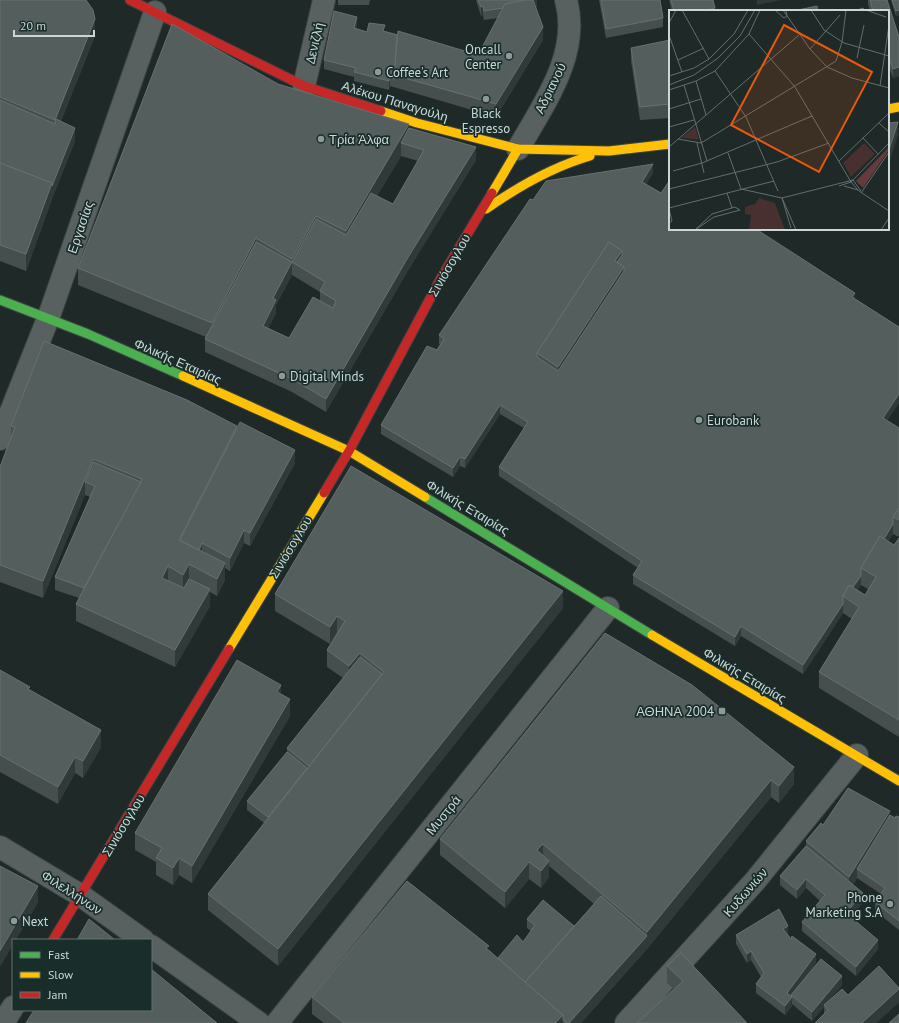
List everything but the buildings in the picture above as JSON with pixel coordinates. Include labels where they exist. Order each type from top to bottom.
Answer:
[{"type":"street","name":"Αλέκου Παναγούλη","points":[[130,0],[304,86],[417,123],[518,149],[609,151],[669,144]]},
{"type":"street","name":"Δενιζλή","points":[[304,86],[324,0]]},
{"type":"street","name":"Αδριανού","points":[[518,149],[547,99],[562,67],[570,38],[566,0]]},
{"type":"street","name":"Εργασίας","points":[[0,439],[49,316],[155,12]]},
{"type":"street","points":[[889,109],[899,107]]},
{"type":"street","name":"Σινιόσογλου","points":[[54,939],[349,450],[441,278],[518,149]]},
{"type":"street","points":[[479,214],[536,176],[574,160],[609,151]]},
{"type":"street","name":"Φιλικής Εταιρίας","points":[[0,300],[49,316],[305,433],[349,450],[737,686],[899,781]]},
{"type":"street","name":"Μυστρά","points":[[277,1023],[608,608]]},
{"type":"street","name":"Κυδωνιών","points":[[626,1023],[755,881],[857,755]]},
{"type":"street","name":"Φιλελλήνων","points":[[0,847],[80,895],[142,939]]},
{"type":"street","points":[[152,947],[259,1023]]},
{"type":"street","points":[[3,1023],[12,1009]]},
{"type":"traffic: fast","points":[[0,300],[88,334],[183,376]]},
{"type":"traffic: fast","points":[[425,497],[652,635]]},
{"type":"traffic: slow","points":[[889,109],[899,107]]},
{"type":"traffic: slow","points":[[381,111],[417,123],[518,149],[609,151],[669,144]]},
{"type":"traffic: slow","points":[[492,193],[518,149]]},
{"type":"traffic: slow","points":[[486,209],[536,178],[576,160],[590,156]]},
{"type":"traffic: slow","points":[[183,376],[349,451],[425,497]]},
{"type":"traffic: slow","points":[[229,649],[324,493]]},
{"type":"traffic: slow","points":[[652,635],[899,781]]},
{"type":"traffic: jam","points":[[130,0],[304,86],[381,111]]},
{"type":"traffic: jam","points":[[324,493],[349,451],[441,278],[492,193]]},
{"type":"traffic: jam","points":[[54,939],[229,649]]},
{"type":"place","name":"Oncall Center","points":[[509,56]]},
{"type":"place","name":"Coffee's Art","points":[[378,72]]},
{"type":"place","name":"Black Espresso","points":[[486,99]]},
{"type":"place","name":"Τρία Άλφα","points":[[321,139]]},
{"type":"place","name":"Digital Minds","points":[[282,376]]},
{"type":"place","name":"Eurobank","points":[[699,420]]},
{"type":"place","name":"ΑΘΗΝΑ 2004","points":[[722,711]]},
{"type":"place","name":"Phone Marketing S.A","points":[[890,904]]},
{"type":"place","name":"Next","points":[[14,921]]}]
